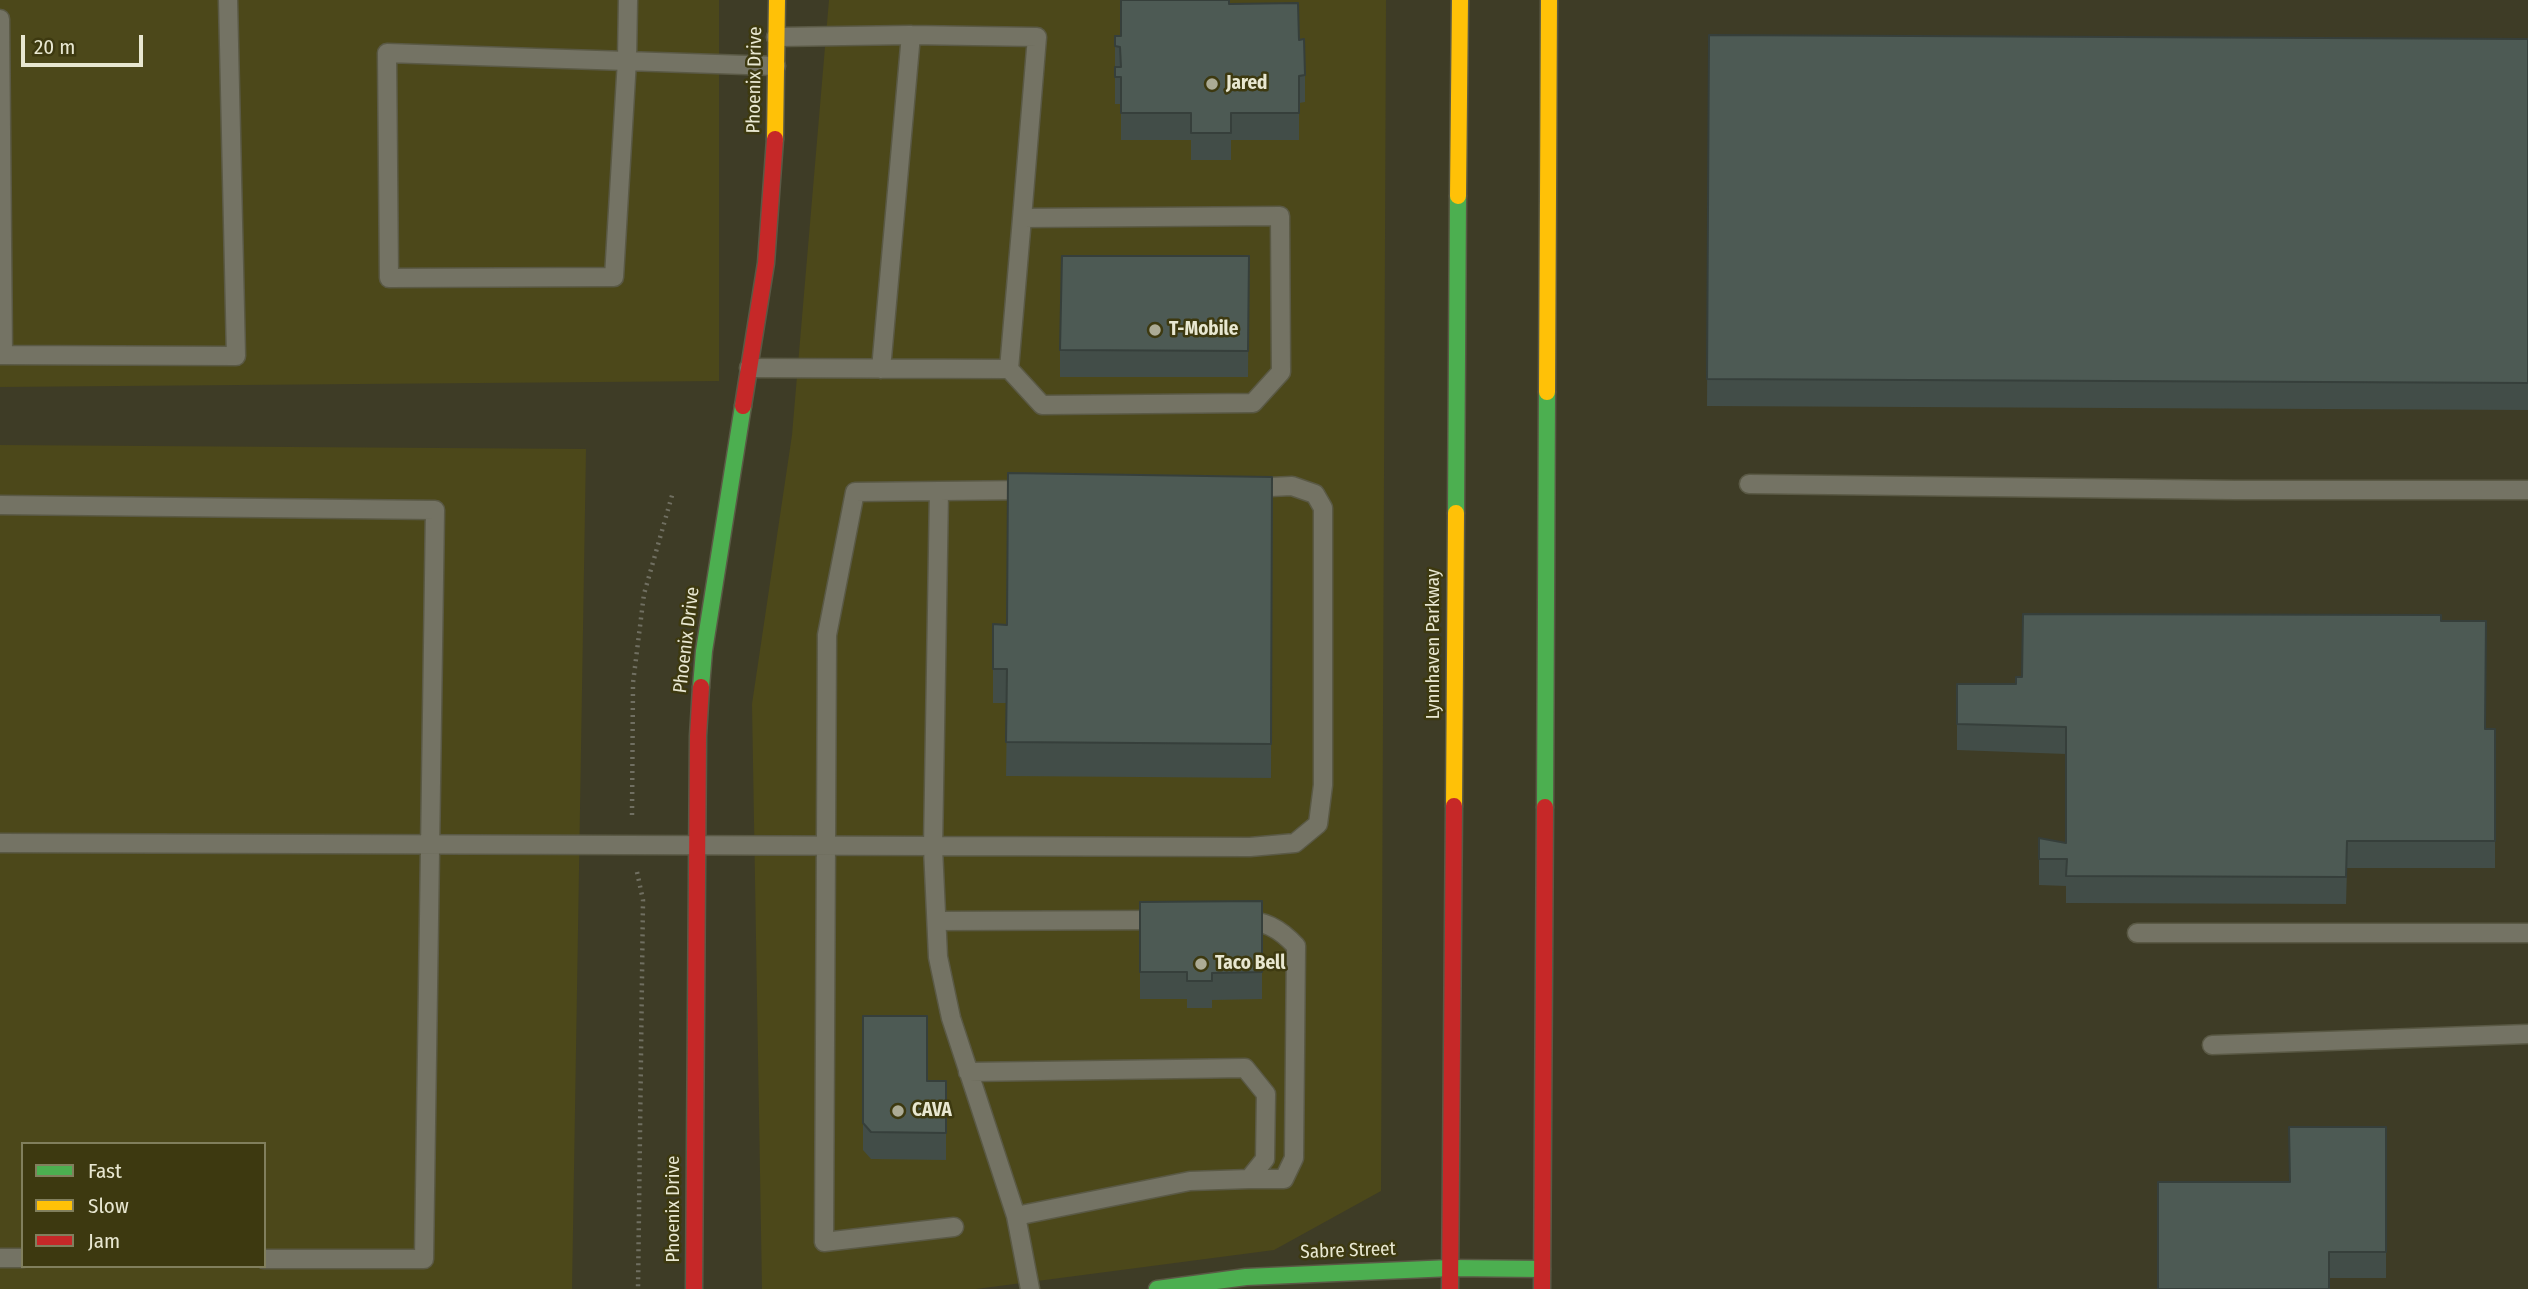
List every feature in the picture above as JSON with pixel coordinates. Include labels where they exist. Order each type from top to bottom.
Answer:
[{"type":"main road","name":"Phoenix Drive","points":[[694,1289],[698,736],[704,651],[766,263],[775,162],[777,0]]},
{"type":"main road","name":"Lynnhaven Parkway","points":[[1450,1289],[1460,0]]},
{"type":"main road","points":[[1542,1289],[1549,0]]},
{"type":"main road","name":"Sabre Street","points":[[1157,1289],[1246,1276],[1451,1268],[1542,1269]]},
{"type":"lane","points":[[0,19],[1,355],[236,356],[228,0]]},
{"type":"lane","points":[[628,0],[627,60],[614,277],[389,278],[387,53],[627,60],[776,65]]},
{"type":"lane","points":[[881,369],[911,35]]},
{"type":"lane","points":[[776,37],[1037,37],[1009,369],[1042,405],[1253,403],[1281,373],[1280,216],[1022,218]]},
{"type":"lane","points":[[750,368],[1009,369]]},
{"type":"lane","points":[[1749,484],[2235,490],[2528,490]]},
{"type":"lane","points":[[0,843],[933,848],[1250,847],[1295,843],[1318,824],[1323,785],[1322,508],[1315,494],[1292,486],[1232,489]]},
{"type":"lane","points":[[954,1227],[824,1242],[827,635],[855,492],[1050,490]]},
{"type":"lane","points":[[939,491],[933,848],[938,957],[951,1018],[1016,1216],[1030,1289]]},
{"type":"lane","points":[[0,505],[435,510],[424,1259],[266,1259]]},
{"type":"lane","points":[[937,921],[1186,920]]},
{"type":"lane","points":[[1016,1216],[1190,1181],[1284,1179],[1294,1158],[1296,946],[1281,930],[1256,920],[1228,920]]},
{"type":"lane","points":[[2137,933],[2528,933]]},
{"type":"lane","points":[[2212,1045],[2528,1034]]},
{"type":"lane","points":[[968,1072],[1245,1069],[1266,1094],[1265,1159],[1249,1179]]},
{"type":"lane","points":[[0,1258],[21,1258]]},
{"type":"path","points":[[638,1289],[643,900],[632,846],[633,682],[644,594],[673,492]]},
{"type":"shaded area","points":[[0,0],[719,0],[719,381],[0,387]]},
{"type":"shaded area","points":[[829,0],[1386,0],[1381,1191],[1274,1250],[976,1289],[762,1289],[752,704],[792,435]]},
{"type":"shaded area","points":[[0,445],[586,449],[572,1289],[0,1289]]},
{"type":"building","name":"Jared","points":[[1121,0],[1229,0],[1229,4],[1298,3],[1299,40],[1304,39],[1305,75],[1299,76],[1299,113],[1231,113],[1231,133],[1191,133],[1191,113],[1121,113],[1121,77],[1115,77],[1115,67],[1121,67],[1120,47],[1115,46],[1115,36],[1121,36]]},
{"type":"building","points":[[1709,35],[2528,39],[2528,383],[1707,379]]},
{"type":"building","name":"T-Mobile","points":[[1062,256],[1249,256],[1248,351],[1060,350]]},
{"type":"building","points":[[1008,473],[1272,477],[1271,744],[1006,742],[1007,669],[993,669],[993,624],[1007,625]]},
{"type":"building","points":[[2023,614],[2441,615],[2441,621],[2486,621],[2485,729],[2495,729],[2495,841],[2347,841],[2346,877],[2066,876],[2067,859],[2039,859],[2039,838],[2066,843],[2066,727],[1957,724],[1957,684],[2016,684],[2016,677],[2022,677]]},
{"type":"building","name":"Taco Bell","points":[[1262,901],[1262,972],[1212,973],[1212,981],[1187,981],[1187,972],[1140,972],[1140,902]]},
{"type":"building","points":[[863,1016],[927,1016],[927,1081],[946,1081],[946,1133],[871,1132],[863,1123]]},
{"type":"building","points":[[2289,1127],[2386,1127],[2386,1252],[2329,1252],[2329,1289],[2158,1289],[2158,1182],[2290,1182]]},
{"type":"traffic: fast","points":[[1456,513],[1458,196]]},
{"type":"traffic: fast","points":[[1545,807],[1547,392]]},
{"type":"traffic: fast","points":[[701,687],[704,651],[743,406]]},
{"type":"traffic: fast","points":[[1157,1289],[1246,1277],[1451,1268],[1542,1269]]},
{"type":"traffic: slow","points":[[775,139],[777,0]]},
{"type":"traffic: slow","points":[[1458,196],[1460,0]]},
{"type":"traffic: slow","points":[[1547,392],[1549,0]]},
{"type":"traffic: slow","points":[[1454,806],[1456,513]]},
{"type":"traffic: jam","points":[[743,406],[766,263],[775,139]]},
{"type":"traffic: jam","points":[[694,1289],[698,736],[701,687]]},
{"type":"traffic: jam","points":[[1450,1289],[1454,806]]},
{"type":"traffic: jam","points":[[1542,1289],[1545,807]]},
{"type":"place","name":"Jared","points":[[1212,84]]},
{"type":"place","name":"T-Mobile","points":[[1155,330]]},
{"type":"place","name":"Taco Bell","points":[[1201,964]]},
{"type":"place","name":"CAVA","points":[[898,1111]]}]
